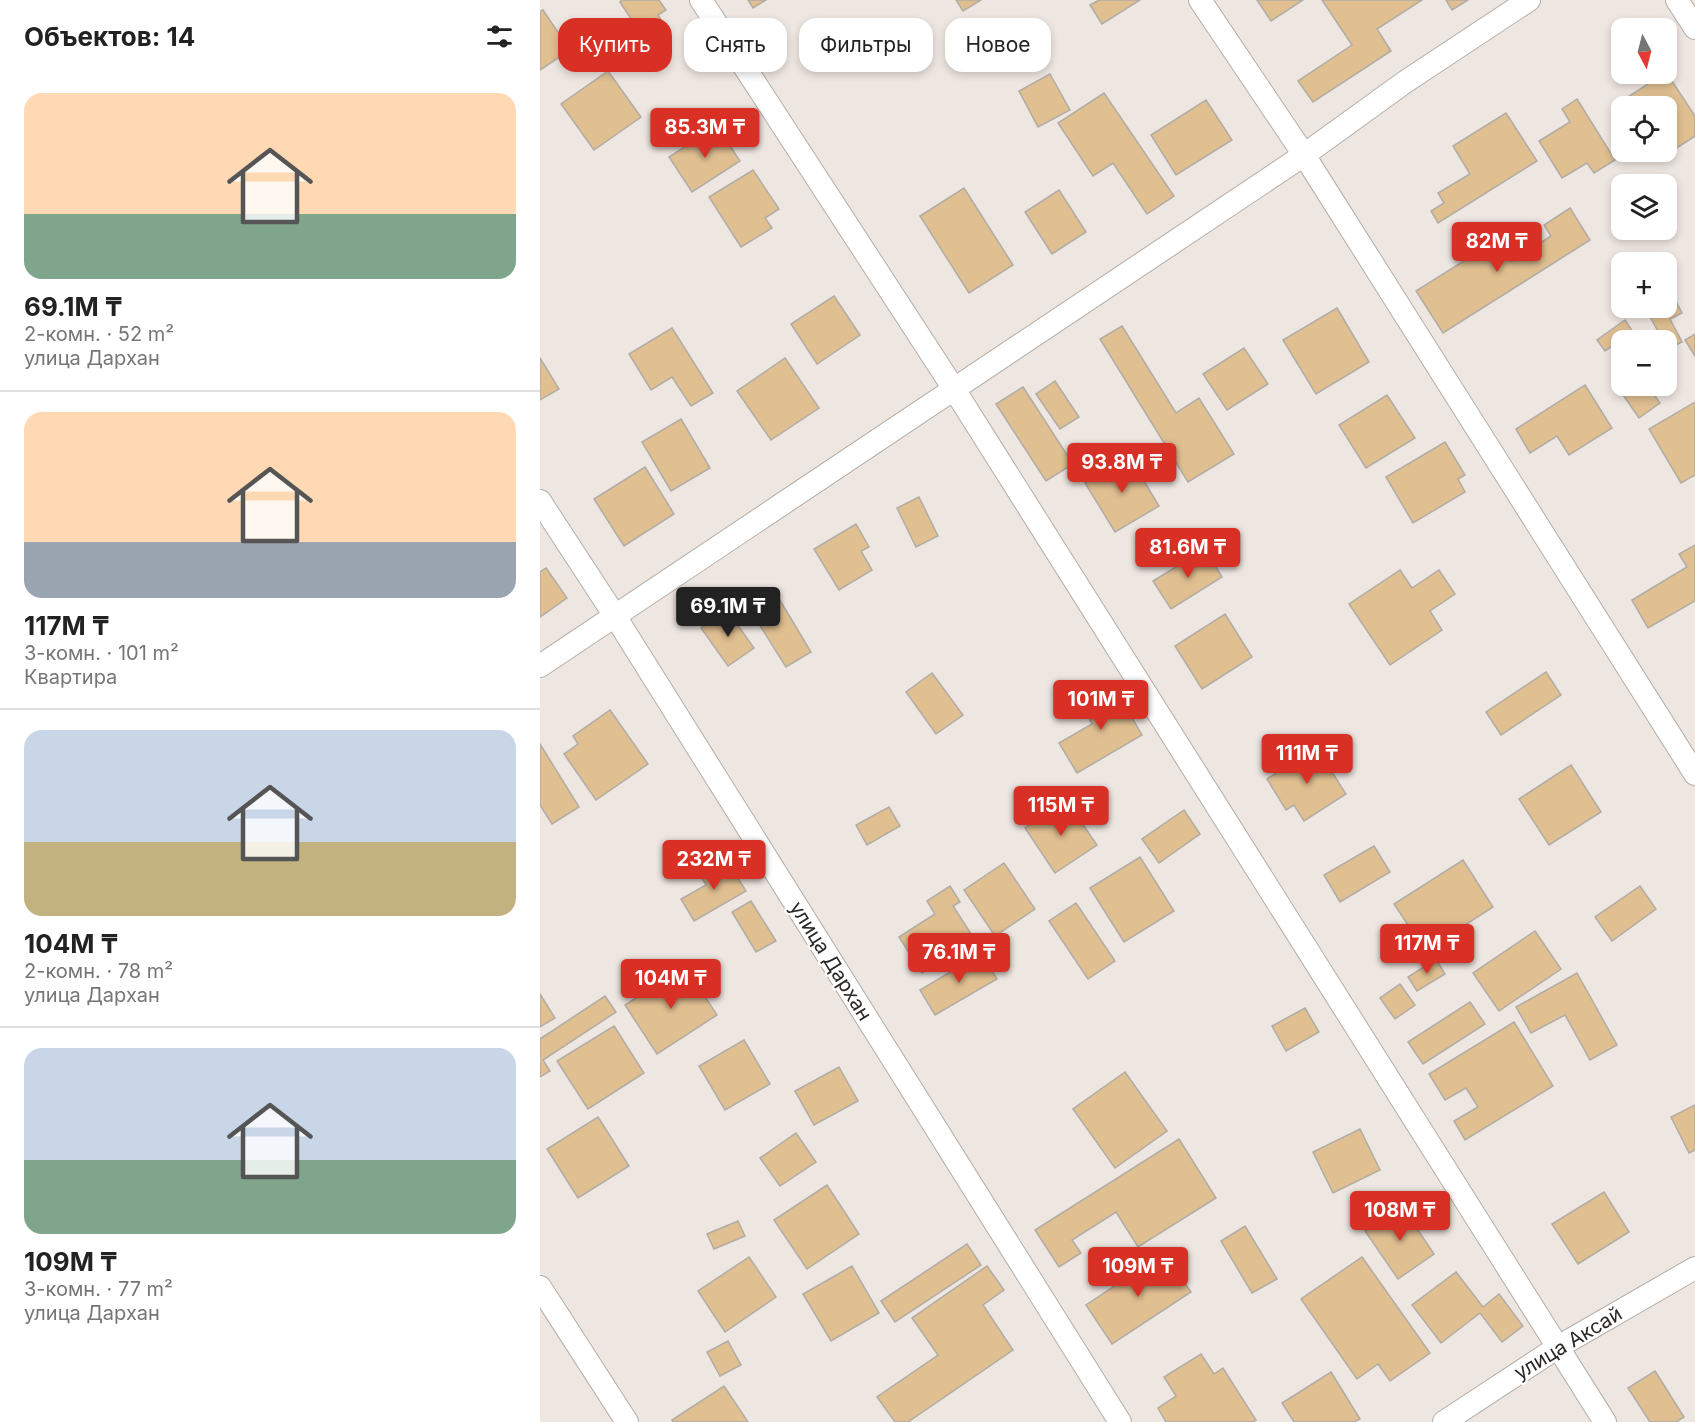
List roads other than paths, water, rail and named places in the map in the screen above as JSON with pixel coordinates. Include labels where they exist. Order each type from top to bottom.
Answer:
[{"type":"street","points":[[701,0],[954,389],[1605,1422]]},
{"type":"street","points":[[1200,0],[1304,154],[1695,774]]},
{"type":"street","points":[[540,666],[1304,154],[1405,82],[1529,0]]},
{"type":"street","points":[[1677,0],[1695,28]]},
{"type":"street","name":"улица Дархан","points":[[540,501],[615,616],[1120,1422]]},
{"type":"street","name":"улица Аксай","points":[[1444,1422],[1558,1347],[1695,1268]]},
{"type":"street","points":[[540,1287],[627,1422]]}]
